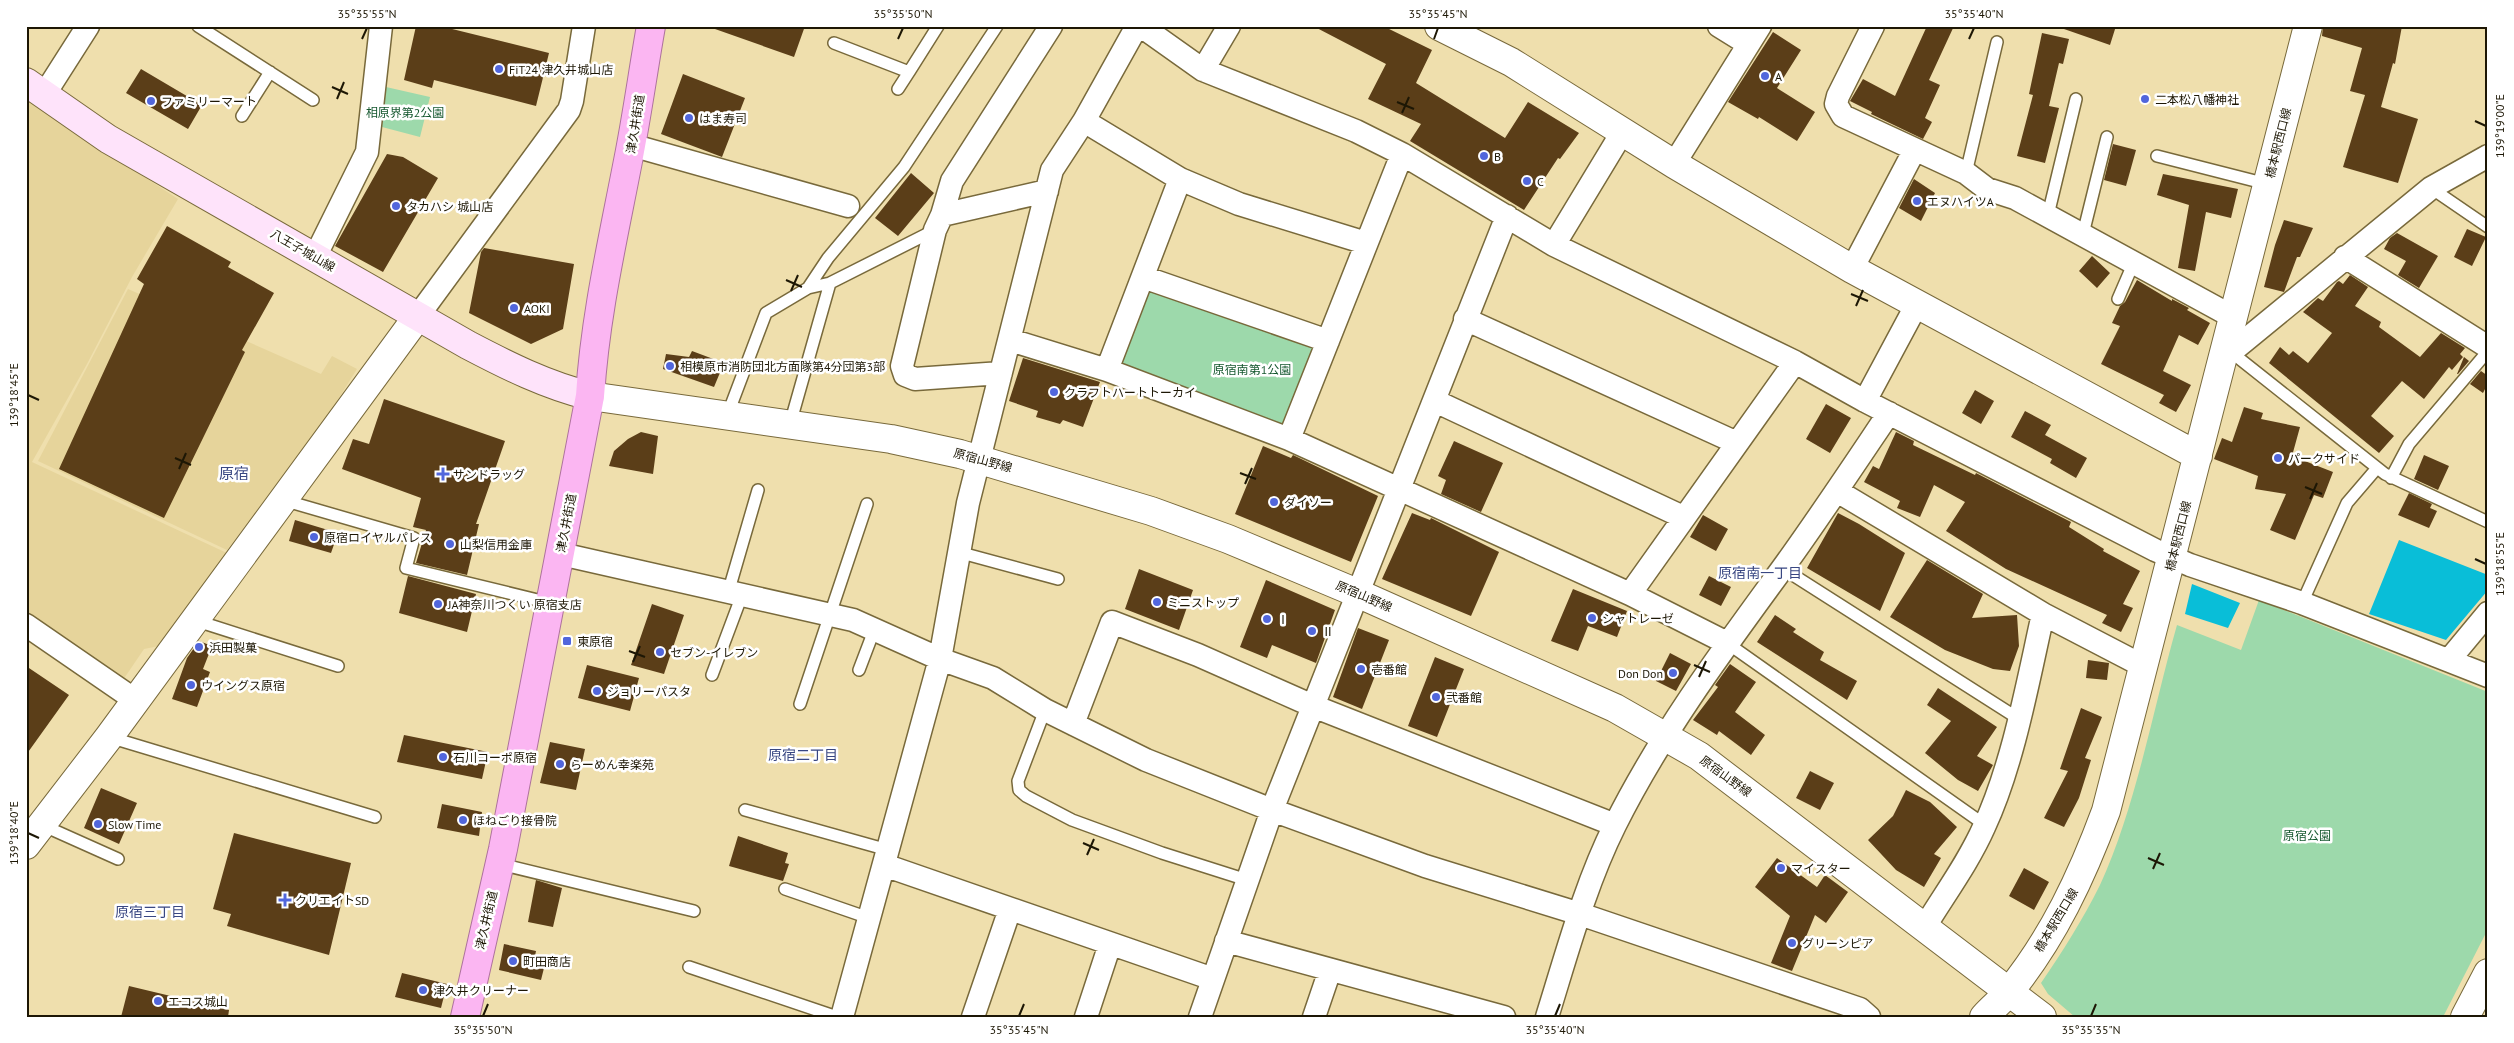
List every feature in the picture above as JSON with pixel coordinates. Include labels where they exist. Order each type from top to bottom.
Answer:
[{"type":"highway","name":"津久井街道","points":[[465,1017],[500,864],[561,554],[590,396],[593,353],[602,296],[631,145],[651,26]]},
{"type":"main road","name":"八王子城山線","points":[[35,88],[108,139],[418,316],[520,372],[556,387],[590,396]]},
{"type":"street","points":[[35,88],[88,26]]},
{"type":"street","points":[[315,258],[367,152],[381,26]]},
{"type":"street","points":[[34,835],[109,737],[569,110],[584,26]]},
{"type":"street","points":[[1001,372],[915,379],[902,372],[902,366],[939,222],[952,181],[1052,26]]},
{"type":"street","points":[[842,1017],[940,659],[958,552],[979,459],[1052,170],[1084,121],[1137,26]]},
{"type":"street","points":[[1141,26],[1203,70],[1356,131],[1402,154],[1554,245],[1796,362],[1865,401],[2172,558],[2302,603],[2488,676]]},
{"type":"street","points":[[1203,70],[1229,26]]},
{"type":"street","points":[[1439,26],[1511,62],[1674,164],[1852,269],[2198,456]]},
{"type":"street","points":[[1674,164],[1754,35],[1719,26]]},
{"type":"street","points":[[1874,26],[1838,96],[1836,104],[1843,116],[1914,151],[1966,173],[1988,189],[2015,198],[2048,215],[2233,317]]},
{"type":"street","name":"橋本駅西口線","points":[[1984,1017],[2008,993],[2052,930],[2088,860],[2106,811],[2198,456],[2228,352],[2233,317],[2308,26]]},
{"type":"street","points":[[1084,121],[1180,179],[1239,204],[1366,243]]},
{"type":"street","points":[[1554,245],[1622,131]]},
{"type":"street","points":[[631,145],[848,206]]},
{"type":"street","points":[[1852,269],[1914,151]]},
{"type":"street","points":[[1289,439],[1402,154]]},
{"type":"street","points":[[2228,352],[2431,188],[2488,156]]},
{"type":"street","points":[[1107,370],[1180,179]]},
{"type":"street","points":[[939,222],[1047,191]]},
{"type":"street","points":[[1200,1017],[1272,810],[1507,216]]},
{"type":"street","points":[[2345,257],[2488,347]]},
{"type":"street","points":[[1142,277],[1328,341]]},
{"type":"street","points":[[1865,401],[1917,304]]},
{"type":"street","points":[[1466,319],[1737,444]]},
{"type":"street","points":[[1010,340],[1107,370],[1289,439],[1399,491],[1630,594],[1727,643]]},
{"type":"street","points":[[1630,594],[1796,362]]},
{"type":"street","name":"原宿山野線","points":[[590,396],[891,439],[979,459],[1150,511],[1228,539],[1357,593],[1615,708],[1664,735],[1734,781],[2008,993],[2042,1017]]},
{"type":"street","points":[[1435,401],[1684,517]]},
{"type":"street","points":[[1546,1017],[1596,870],[1615,825],[1664,735],[1727,643],[1837,491],[1889,413]]},
{"type":"street","points":[[1837,491],[2043,614],[2143,666]]},
{"type":"street","points":[[561,554],[829,614],[875,628],[940,659],[993,678],[1045,710],[1146,760],[1272,810],[1425,866],[1580,914],[1860,1009],[1869,1017]]},
{"type":"street","points":[[2450,660],[2488,613]]},
{"type":"street","points":[[1924,928],[1972,851],[1985,825],[2019,719],[2043,614]]},
{"type":"street","points":[[1073,724],[1112,622],[1198,655],[1313,706],[1615,825]]},
{"type":"street","points":[[26,624],[135,700]]},
{"type":"street","points":[[886,858],[1010,909],[1213,979]]},
{"type":"street","points":[[973,1017],[1010,909]]},
{"type":"street","points":[[1226,940],[1504,1017]]},
{"type":"street","points":[[1086,1017],[1110,944]]},
{"type":"street","points":[[1314,1017],[1330,970]]},
{"type":"street","points":[[2465,1017],[2488,973]]},
{"type":"lane","points":[[198,26],[313,100]]},
{"type":"lane","points":[[898,89],[938,26]]},
{"type":"lane","points":[[808,288],[828,258],[904,167],[997,26]]},
{"type":"lane","points":[[1966,173],[1997,42]]},
{"type":"lane","points":[[834,44],[909,72]]},
{"type":"lane","points":[[242,116],[270,72]]},
{"type":"lane","points":[[2048,215],[2076,99]]},
{"type":"lane","points":[[2082,234],[2107,137]]},
{"type":"lane","points":[[2157,156],[2267,184]]},
{"type":"lane","points":[[2431,188],[2488,227]]},
{"type":"lane","points":[[727,416],[766,313],[808,288],[830,282],[939,222]]},
{"type":"lane","points":[[2118,299],[2134,262]]},
{"type":"lane","points":[[790,424],[830,282]]},
{"type":"lane","points":[[2391,478],[2408,444],[2488,351]]},
{"type":"lane","points":[[2228,352],[2391,478],[2488,522]]},
{"type":"lane","points":[[2302,603],[2346,503],[2377,468]]},
{"type":"lane","points":[[712,675],[735,594],[758,490]]},
{"type":"lane","points":[[283,500],[414,538],[406,568],[551,603]]},
{"type":"lane","points":[[800,704],[867,504]]},
{"type":"lane","points":[[958,552],[1058,579]]},
{"type":"lane","points":[[1782,568],[2019,719]]},
{"type":"lane","points":[[194,620],[338,666]]},
{"type":"lane","points":[[859,670],[875,628]]},
{"type":"lane","points":[[1727,643],[1985,825]]},
{"type":"lane","points":[[1045,710],[1018,781],[1019,790],[1026,796],[1043,807],[1080,823],[1162,853],[1247,880]]},
{"type":"lane","points":[[109,737],[375,817]]},
{"type":"lane","points":[[744,810],[886,858]]},
{"type":"lane","points":[[34,835],[118,859]]},
{"type":"lane","points":[[500,864],[694,911]]},
{"type":"lane","points":[[784,890],[869,918]]},
{"type":"lane","points":[[689,967],[837,1017]]},
{"type":"shaded area","points":[[26,99],[178,199],[132,277],[87,364],[32,462],[229,554],[159,646],[144,649],[123,680],[26,614]]},
{"type":"shaded area","points":[[128,289],[321,374],[332,356],[357,369],[327,417],[227,550],[38,461]]},
{"type":"green space","name":"相原界第2公園","points":[[386,87],[430,97],[420,137],[382,127]]},
{"type":"green space","name":"原宿南第1公園","points":[[1143,277],[1328,341],[1289,439],[1107,370]]},
{"type":"green space","name":"原宿公園","points":[[2259,600],[2488,692],[2488,929],[2443,1017],[2075,1017],[2048,994],[2041,983],[2087,910],[2113,855],[2134,791],[2177,625],[2241,650]]},
{"type":"water","points":[[2399,540],[2488,575],[2488,590],[2446,640],[2369,614]]},
{"type":"water","points":[[2192,584],[2240,603],[2228,628],[2185,614]]},
{"type":"building","name":"FiT24 津久井城山店","points":[[416,26],[440,26],[549,53],[536,106],[434,80],[432,88],[404,80]]},
{"type":"building","points":[[715,26],[805,26],[794,57],[715,29]]},
{"type":"building","points":[[1313,26],[1383,26],[1432,50],[1416,83],[1505,138],[1528,102],[1579,133],[1560,159],[1558,158],[1524,210],[1410,141],[1421,124],[1368,99],[1386,64]]},
{"type":"building","points":[[1927,26],[1954,26],[1929,80],[1940,85],[1925,118],[1932,122],[1923,139],[1871,114],[1872,112],[1850,101],[1863,79],[1895,96]]},
{"type":"building","points":[[2064,26],[2116,26],[2110,45],[2064,29]]},
{"type":"building","points":[[2323,26],[2402,26],[2395,64],[2393,63],[2381,107],[2418,119],[2398,183],[2343,167],[2365,95],[2350,91],[2362,48],[2322,36]]},
{"type":"building","name":"A","points":[[1773,32],[1801,50],[1777,88],[1815,112],[1797,141],[1759,117],[1758,119],[1728,102]]},
{"type":"building","points":[[2042,33],[2069,39],[2063,64],[2059,63],[2049,106],[2059,108],[2045,163],[2017,156],[2033,95],[2029,94]]},
{"type":"building","points":[[141,69],[202,105],[188,129],[126,93]]},
{"type":"building","points":[[683,74],[745,98],[722,157],[661,134]]},
{"type":"building","points":[[2113,144],[2136,150],[2126,186],[2104,180]]},
{"type":"building","points":[[387,154],[403,157],[438,178],[383,272],[335,246]]},
{"type":"building","points":[[911,173],[934,193],[898,236],[875,218]]},
{"type":"building","points":[[2163,174],[2238,189],[2231,218],[2206,212],[2195,271],[2178,268],[2189,205],[2157,195]]},
{"type":"building","name":"エヌハイツA","points":[[1914,179],[1935,193],[1921,221],[1899,208]]},
{"type":"building","points":[[2284,220],[2313,228],[2300,257],[2297,257],[2284,292],[2264,287]]},
{"type":"building","points":[[167,226],[231,262],[228,267],[274,293],[242,350],[245,352],[164,518],[59,469],[144,284],[137,279]]},
{"type":"building","points":[[2467,229],[2486,237],[2472,266],[2454,257]]},
{"type":"building","points":[[2397,233],[2438,256],[2419,288],[2398,275],[2406,261],[2384,249],[2390,238]]},
{"type":"building","points":[[484,248],[574,264],[563,329],[531,344],[469,313],[481,252]]},
{"type":"building","points":[[2092,256],[2110,273],[2097,288],[2079,271]]},
{"type":"building","points":[[2350,275],[2368,287],[2355,306],[2381,322],[2379,327],[2420,357],[2441,333],[2465,348],[2460,354],[2463,357],[2452,370],[2449,367],[2424,399],[2402,381],[2371,416],[2394,436],[2379,453],[2269,363],[2280,347],[2289,355],[2293,351],[2308,363],[2332,333],[2303,312],[2318,298],[2323,301],[2337,282],[2339,281],[2343,284]]},
{"type":"building","points":[[2137,280],[2172,301],[2172,299],[2189,308],[2187,310],[2210,323],[2198,345],[2179,335],[2163,371],[2191,385],[2176,412],[2159,403],[2164,395],[2101,364],[2120,326],[2112,323],[2120,306],[2125,302]]},
{"type":"building","points":[[692,351],[724,363],[714,387],[663,369],[666,354],[689,357]]},
{"type":"building","points":[[2464,357],[2469,361],[2457,374]]},
{"type":"building","name":"クラフトハートトーカイ","points":[[1023,358],[1100,382],[1083,427],[1063,420],[1060,424],[1036,417],[1038,411],[1009,401]]},
{"type":"building","points":[[2481,371],[2488,376],[2488,383],[2483,393],[2470,384]]},
{"type":"building","points":[[1975,390],[1994,401],[1981,424],[1962,413]]},
{"type":"building","points":[[384,399],[505,441],[476,524],[479,524],[467,575],[416,563],[426,530],[413,527],[421,498],[342,469],[353,439],[369,444]]},
{"type":"building","points":[[1826,404],[1851,418],[1830,453],[1806,439]]},
{"type":"building","points":[[2244,407],[2263,413],[2261,419],[2300,427],[2292,456],[2333,472],[2323,498],[2314,495],[2295,540],[2270,530],[2286,494],[2255,489],[2258,476],[2214,459],[2222,438],[2232,442]]},
{"type":"building","points":[[2025,411],[2051,425],[2045,435],[2087,458],[2076,478],[2050,463],[2052,459],[2011,437]]},
{"type":"building","points":[[641,432],[658,436],[653,474],[609,466],[614,451],[628,439]]},
{"type":"building","points":[[1896,432],[1914,441],[1913,445],[1975,475],[1976,473],[2071,522],[2069,527],[2104,549],[2103,551],[2140,571],[2123,604],[2133,608],[2121,632],[2102,623],[2107,615],[2006,569],[1946,531],[1965,502],[1934,485],[1920,517],[1897,508],[1900,501],[1864,482],[1873,466],[1879,469]]},
{"type":"building","points":[[1454,441],[1503,463],[1481,512],[1441,494],[1446,480],[1438,476]]},
{"type":"building","points":[[1263,446],[1291,458],[1293,455],[1378,496],[1351,562],[1235,514]]},
{"type":"building","points":[[2424,455],[2449,466],[2438,490],[2414,479]]},
{"type":"building","points":[[2409,493],[2432,504],[2430,508],[2437,511],[2429,528],[2398,515]]},
{"type":"building","points":[[1412,513],[1430,520],[1431,518],[1499,552],[1471,616],[1382,579]]},
{"type":"building","points":[[1838,513],[1905,553],[1880,611],[1807,568]]},
{"type":"building","points":[[1703,515],[1728,529],[1716,551],[1690,537]]},
{"type":"building","name":"原宿ロイヤルパレス","points":[[295,520],[338,533],[331,553],[289,541]]},
{"type":"building","points":[[1927,560],[1983,594],[1972,618],[2017,615],[2019,646],[2010,671],[1993,669],[1945,650],[1890,617]]},
{"type":"building","points":[[1139,569],[1193,590],[1179,630],[1125,609]]},
{"type":"building","name":"JA神奈川つくい 原宿支店","points":[[408,576],[476,594],[467,632],[399,613]]},
{"type":"building","points":[[1709,576],[1731,587],[1721,606],[1699,595]]},
{"type":"building","points":[[1266,580],[1335,610],[1316,663],[1272,645],[1267,658],[1240,647]]},
{"type":"building","name":"シャトレーゼ","points":[[1573,589],[1627,611],[1617,637],[1588,626],[1578,651],[1551,641]]},
{"type":"building","points":[[652,604],[684,615],[664,674],[631,665]]},
{"type":"building","points":[[1775,615],[1796,629],[1793,632],[1824,652],[1820,660],[1857,681],[1847,700],[1757,642]]},
{"type":"building","name":"壱番館","points":[[1358,628],[1389,640],[1362,709],[1333,697]]},
{"type":"building","name":"ウイングス原宿","points":[[199,641],[212,646],[203,669],[210,672],[197,707],[172,699],[187,658]]},
{"type":"building","name":"Don Don","points":[[1670,653],[1691,664],[1676,691],[1656,681]]},
{"type":"building","name":"弐番館","points":[[1435,657],[1464,669],[1437,737],[1408,726]]},
{"type":"building","points":[[2088,660],[2109,663],[2107,680],[2086,678]]},
{"type":"building","points":[[1730,664],[1756,682],[1735,712],[1765,735],[1751,755],[1719,731],[1717,735],[1693,720],[1718,687],[1715,685]]},
{"type":"building","points":[[587,665],[639,678],[630,711],[578,698]]},
{"type":"building","points":[[26,666],[69,695],[26,755]]},
{"type":"building","points":[[1938,688],[1997,727],[1977,756],[1993,765],[1978,791],[1958,780],[1925,753],[1951,721],[1927,705]]},
{"type":"building","points":[[2081,708],[2102,717],[2085,758],[2091,760],[2079,798],[2064,827],[2044,818],[2068,771],[2060,769]]},
{"type":"building","name":"石川コーポ原宿","points":[[404,735],[488,752],[482,779],[397,762]]},
{"type":"building","points":[[550,742],[585,749],[576,790],[540,783]]},
{"type":"building","points":[[1810,771],[1834,783],[1820,810],[1796,798]]},
{"type":"building","points":[[101,788],[137,803],[119,844],[84,828]]},
{"type":"building","points":[[1906,790],[1930,802],[1957,827],[1934,854],[1941,858],[1924,887],[1896,870],[1868,840],[1893,816]]},
{"type":"building","points":[[442,804],[482,812],[479,836],[437,828]]},
{"type":"building","points":[[234,833],[351,863],[329,955],[227,926],[231,914],[213,909]]},
{"type":"building","points":[[738,836],[788,853],[785,863],[789,864],[783,881],[729,866]]},
{"type":"building","points":[[1777,858],[1817,887],[1825,875],[1848,892],[1826,923],[1815,915],[1792,971],[1771,963],[1790,916],[1755,887]]},
{"type":"building","points":[[2024,868],[2049,882],[2034,910],[2009,896]]},
{"type":"building","points":[[536,880],[562,888],[553,927],[528,922]]},
{"type":"building","points":[[504,944],[536,951],[534,961],[545,964],[541,980],[499,970]]},
{"type":"building","points":[[402,973],[447,984],[441,1008],[395,997]]},
{"type":"building","name":"エコス城山","points":[[129,986],[229,1010],[228,1017],[121,1017]]},
{"type":"place","name":"FiT24 津久井城山店","points":[[499,69]]},
{"type":"place","name":"A","points":[[1765,76]]},
{"type":"place","name":"二本松八幡神社","points":[[2145,99]]},
{"type":"place","name":"ファミリーマート","points":[[151,101]]},
{"type":"place","name":"はま寿司","points":[[689,118]]},
{"type":"place","name":"B","points":[[1484,156]]},
{"type":"place","name":"C","points":[[1527,181]]},
{"type":"place","name":"エヌハイツA","points":[[1917,201]]},
{"type":"place","name":"タカハシ 城山店","points":[[396,206]]},
{"type":"place","name":"AOKI","points":[[514,308]]},
{"type":"place","name":"相模原市消防団北方面隊第4分団第3部","points":[[670,366]]},
{"type":"place","name":"クラフトハートトーカイ","points":[[1054,392]]},
{"type":"place","name":"パークサイド","points":[[2278,458]]},
{"type":"place","name":"サンドラッグ","points":[[443,474]]},
{"type":"place","name":"ダイソー","points":[[1274,502]]},
{"type":"place","name":"原宿ロイヤルパレス","points":[[314,537]]},
{"type":"place","name":"山梨信用金庫","points":[[450,544]]},
{"type":"place","name":"ミニストップ","points":[[1157,602]]},
{"type":"place","name":"JA神奈川つくい 原宿支店","points":[[438,604]]},
{"type":"place","name":"シャトレーゼ","points":[[1592,618]]},
{"type":"place","name":"Ⅰ","points":[[1267,619]]},
{"type":"place","name":"Ⅱ","points":[[1312,631]]},
{"type":"place","name":"東原宿","points":[[567,641]]},
{"type":"place","name":"浜田製菓","points":[[199,647]]},
{"type":"place","name":"セブン-イレブン","points":[[660,652]]},
{"type":"place","name":"壱番館","points":[[1361,669]]},
{"type":"place","name":"Don Don","points":[[1673,673]]},
{"type":"place","name":"ウイングス原宿","points":[[191,685]]},
{"type":"place","name":"ジョリーパスタ","points":[[597,691]]},
{"type":"place","name":"弐番館","points":[[1436,697]]},
{"type":"place","name":"石川コーポ原宿","points":[[443,757]]},
{"type":"place","name":"らーめん幸楽苑","points":[[560,764]]},
{"type":"place","name":"ほねごり接骨院","points":[[463,820]]},
{"type":"place","name":"Slow Time","points":[[98,824]]},
{"type":"place","name":"マイスター","points":[[1781,868]]},
{"type":"place","name":"クリエイトSD","points":[[285,900]]},
{"type":"place","name":"グリーンピア","points":[[1792,943]]},
{"type":"place","name":"町田商店","points":[[513,961]]},
{"type":"place","name":"津久井クリーナー","points":[[423,990]]},
{"type":"place","name":"エコス城山","points":[[158,1001]]},
{"type":"district","name":"原宿","points":[[234,473]]},
{"type":"district","name":"原宿南一丁目","points":[[1760,573]]},
{"type":"district","name":"原宿二丁目","points":[[803,755]]},
{"type":"district","name":"原宿三丁目","points":[[150,912]]}]
